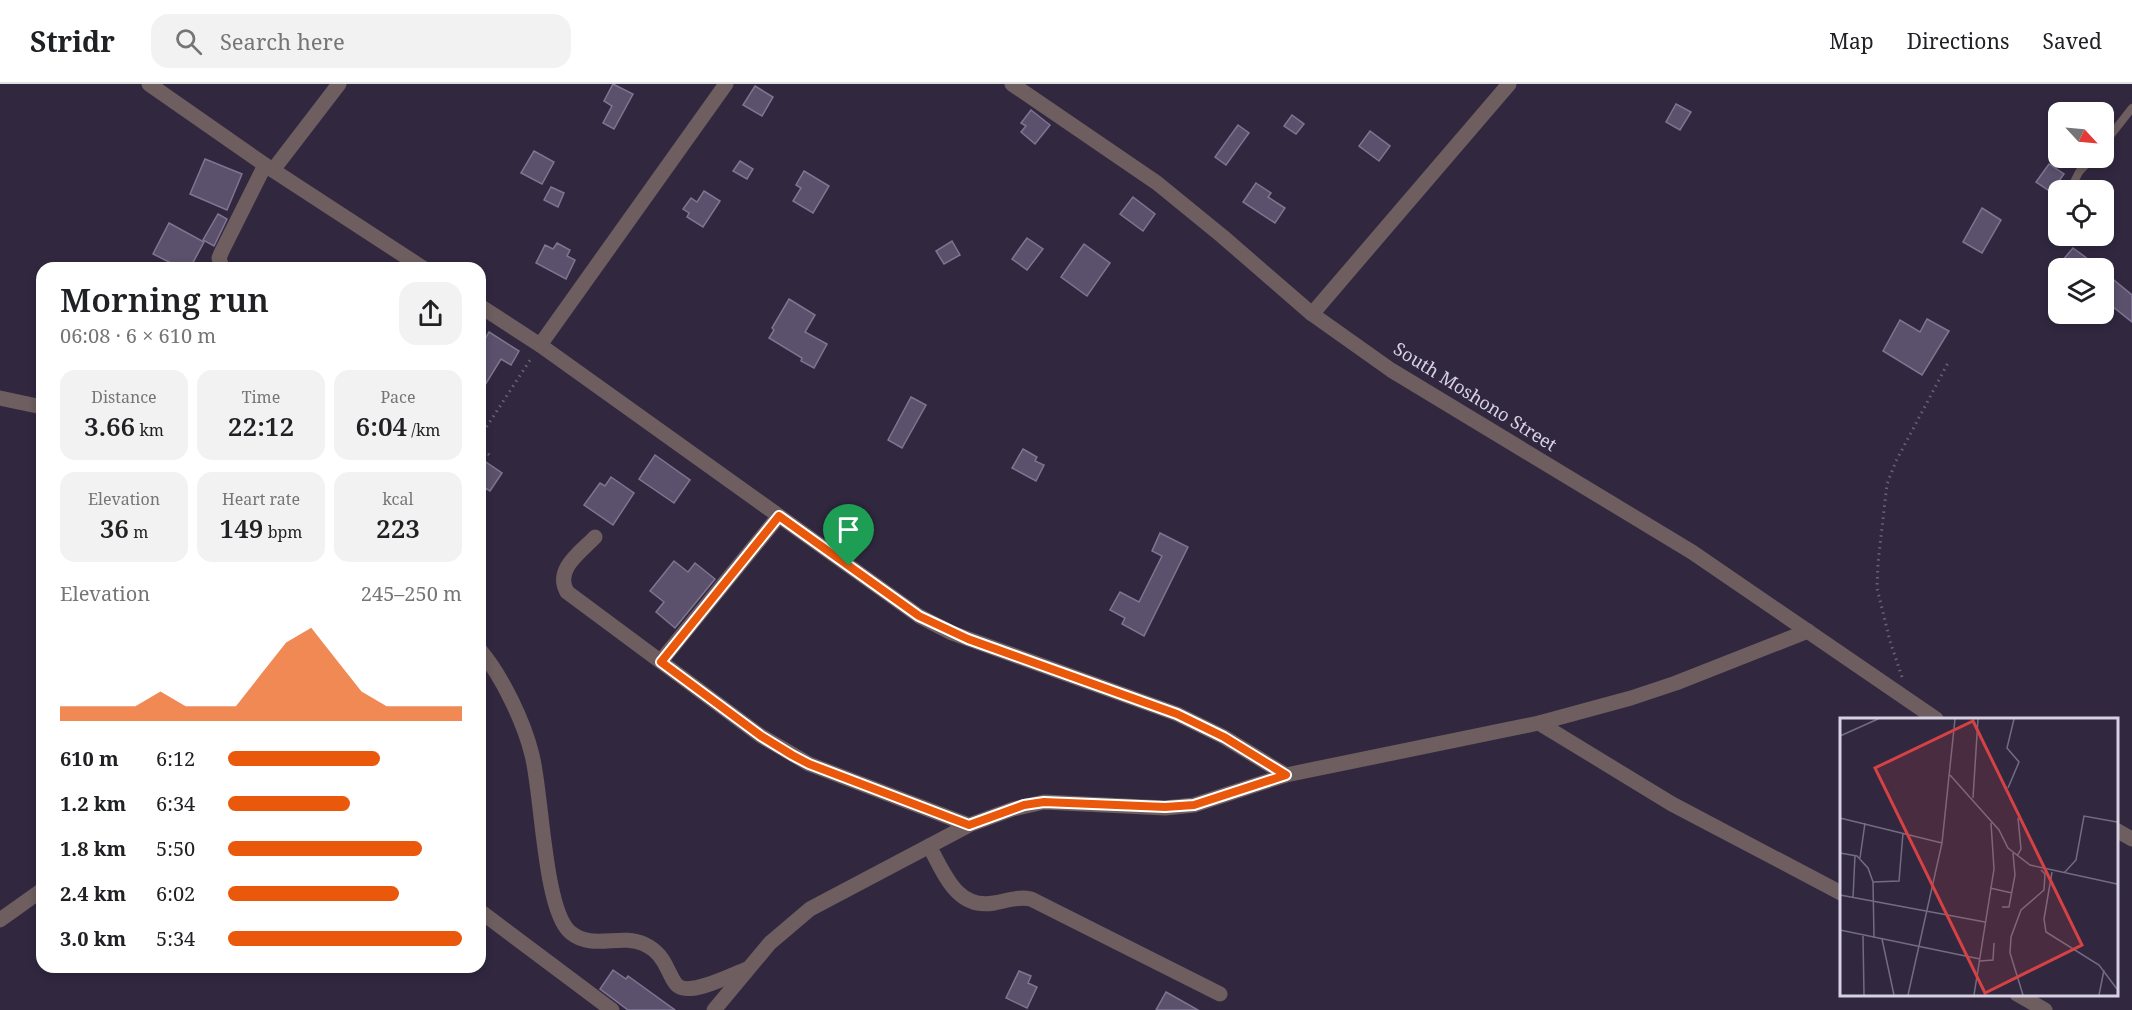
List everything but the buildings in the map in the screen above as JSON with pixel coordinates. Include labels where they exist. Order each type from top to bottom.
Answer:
[{"type":"street","points":[[149,84],[269,167],[414,262]]},
{"type":"street","points":[[220,262],[219,258],[222,251],[269,167],[339,84]]},
{"type":"street","points":[[540,345],[726,84]]},
{"type":"street","name":"South Moshono Street","points":[[1012,84],[1157,183],[1312,315],[1415,386],[1692,552],[1935,718]]},
{"type":"street","points":[[1312,315],[1509,84]]},
{"type":"street","points":[[486,310],[540,345],[934,625],[1177,714],[1224,737],[1286,775]]},
{"type":"street","points":[[0,398],[36,406]]},
{"type":"street","points":[[661,662],[779,516]]},
{"type":"street","points":[[595,537],[565,568],[563,575],[567,592],[761,736],[792,755],[809,764],[969,825]]},
{"type":"street","points":[[714,1010],[781,931],[810,909],[969,825],[1024,805],[1044,802],[1165,807],[1194,805],[1286,775],[1539,723],[1677,683],[1808,631]]},
{"type":"street","points":[[486,658],[499,676],[529,744],[535,770],[553,901],[563,924],[570,932],[590,942],[627,940],[650,947],[662,957],[674,982],[683,988],[696,988],[748,968]]},
{"type":"street","points":[[1539,723],[1672,804],[1840,892]]},
{"type":"street","points":[[2117,831],[2132,839]]},
{"type":"street","points":[[929,846],[952,887],[967,901],[982,904],[1020,898],[1031,899],[1220,994]]},
{"type":"street","points":[[0,921],[36,894]]},
{"type":"street","points":[[486,916],[612,1010]]},
{"type":"street","points":[[2020,995],[2045,1010]]},
{"type":"lane","points":[[2114,131],[2132,108]]},
{"type":"path","points":[[486,428],[540,345]]},
{"type":"path","points":[[1910,701],[1878,596],[1879,552],[1888,478],[1949,361]]},
{"type":"path","points":[[486,451],[491,457]]},
{"type":"route","points":[[779,516],[849,566],[934,625],[1177,714],[1224,737],[1286,775],[1194,805],[1165,807],[1044,802],[1024,805],[969,825],[809,764],[761,736],[661,662],[779,516]]}]
